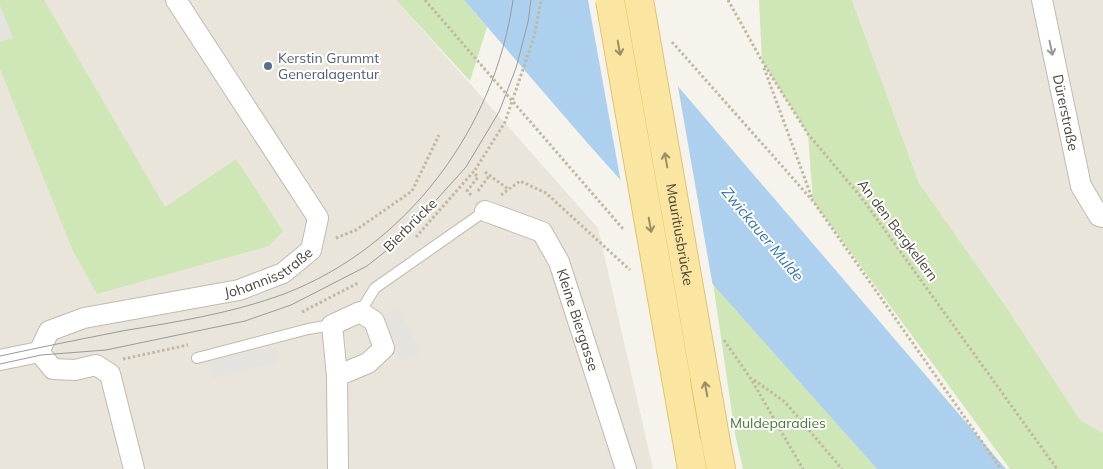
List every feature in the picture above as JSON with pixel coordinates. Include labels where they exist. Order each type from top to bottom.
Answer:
[{"type":"main road","name":"Mauritiusbrücke","points":[[610,0],[692,469]]},
{"type":"main road","name":"Mauritiusbrücke","points":[[639,0],[721,469]]},
{"type":"street","name":"Johannisstraße","points":[[39,352],[49,331],[84,318],[239,290],[283,273],[312,247],[318,218],[176,0]]},
{"type":"street","name":"Dürerstraße","points":[[1042,0],[1081,186],[1099,216],[1103,217]]},
{"type":"street","name":"Kleine Biergasse","points":[[485,211],[542,232],[559,262],[626,469]]},
{"type":"street","points":[[337,376],[368,363],[384,348],[374,321],[360,312],[332,324],[337,376],[338,469]]},
{"type":"street","points":[[0,360],[39,352],[53,369],[75,370],[96,365],[110,374],[134,469]]},
{"type":"lane","points":[[360,312],[375,288],[485,211]]},
{"type":"lane","points":[[197,358],[332,324]]},
{"type":"path","points":[[425,0],[535,128]]},
{"type":"path","name":"Bierbrücke","points":[[409,244],[474,171],[505,122],[534,37],[541,0]]},
{"type":"path","name":"An den Bergkellern","points":[[728,0],[762,61],[808,134],[860,197],[1057,469]]},
{"type":"path","points":[[666,35],[813,201],[1001,469]]},
{"type":"path","points":[[762,61],[813,201]]},
{"type":"path","points":[[312,247],[356,230],[412,191],[424,170],[438,135]]},
{"type":"path","points":[[474,171],[478,178],[467,191],[474,198],[489,176]]},
{"type":"path","points":[[485,172],[508,189]]},
{"type":"path","points":[[485,211],[508,189],[520,181],[546,193],[631,271]]},
{"type":"path","points":[[296,313],[363,279]]},
{"type":"path","points":[[96,365],[196,343]]},
{"type":"path","points":[[803,469],[751,378],[785,402],[842,469]]},
{"type":"shaded area","points":[[0,0],[396,0],[598,228],[653,469],[0,469]]},
{"type":"shaded area","points":[[852,0],[1103,0],[1103,433],[1080,420],[1007,308],[919,183]]},
{"type":"shaded area","points":[[0,6],[13,38],[0,42]]},
{"type":"shaded area","points":[[398,307],[422,354],[401,361],[384,314]]},
{"type":"shaded area","points":[[275,346],[279,362],[212,379],[209,362]]},
{"type":"green space","points":[[0,0],[44,0],[165,207],[236,159],[283,231],[269,246],[97,294],[72,249],[0,69],[0,42],[13,38],[0,6]]},
{"type":"green space","points":[[396,0],[464,0],[487,27],[470,81]]},
{"type":"green space","points":[[759,0],[852,0],[919,183],[1007,308],[1080,420],[1103,433],[1103,469],[1010,469],[813,201],[808,134],[762,61]]},
{"type":"green space","name":"Muldeparadies","points":[[713,283],[877,469],[743,469],[735,434]]},
{"type":"water","name":"Zwickauer Mulde","points":[[464,0],[604,0],[1006,469],[877,469],[584,139]]},
{"type":"pier","points":[[588,0],[607,0],[677,81],[713,287],[621,183]]},
{"type":"tram line","points":[[0,356],[245,307],[284,294],[328,273],[369,246],[406,214],[438,177],[465,137],[487,93],[503,47],[513,0]]},
{"type":"tram line","points":[[0,364],[41,355],[106,350],[245,321],[291,305],[367,266],[401,239],[466,167],[499,112],[516,68],[528,22],[531,0]]},
{"type":"place","name":"Kerstin Grummt Generalagentur","points":[[268,66]]}]
